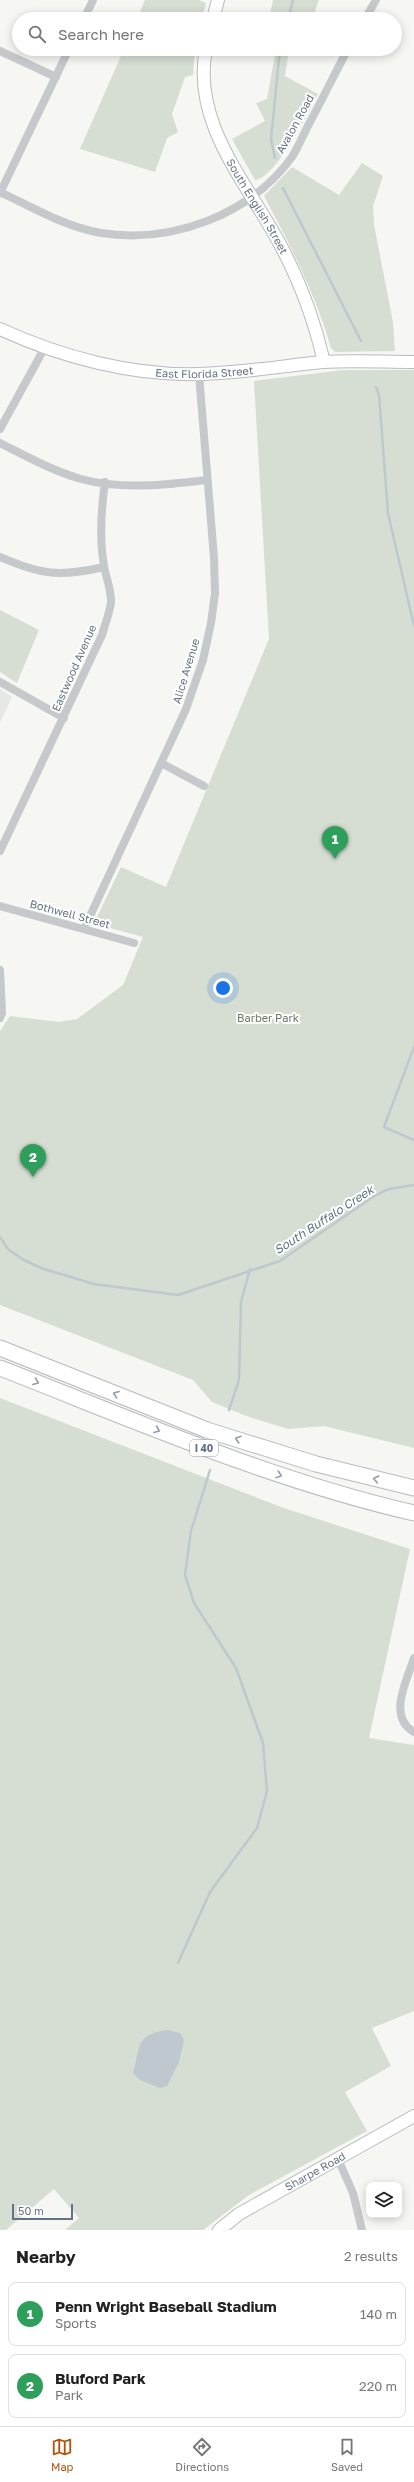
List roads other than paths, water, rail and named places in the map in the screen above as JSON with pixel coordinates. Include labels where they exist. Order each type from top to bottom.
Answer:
[{"type":"highway","name":"I 40","points":[[0,1348],[207,1430],[316,1464],[414,1488]]},
{"type":"highway","name":"I 40","points":[[0,1368],[234,1460],[356,1500],[414,1513]]},
{"type":"street","points":[[87,12],[93,0]]},
{"type":"street","points":[[215,12],[218,0]]},
{"type":"street","points":[[369,12],[376,0]]},
{"type":"street","points":[[0,51],[56,77]]},
{"type":"street","points":[[0,192],[66,56]]},
{"type":"street","name":"South English Street","points":[[206,56],[204,85],[214,129],[250,197],[282,248],[304,296],[318,336],[324,362]]},
{"type":"street","name":"Avalon Road","points":[[0,192],[60,221],[101,233],[139,234],[177,230],[208,222],[250,197],[270,183],[292,156],[344,56]]},
{"type":"street","name":"East Florida Street","points":[[0,329],[45,347],[103,363],[149,371],[198,374],[258,370],[324,362],[414,362]]},
{"type":"street","points":[[0,429],[45,347]]},
{"type":"street","name":"Alice Avenue","points":[[84,929],[186,709],[203,660],[211,623],[215,593],[198,374]]},
{"type":"street","points":[[0,443],[54,469],[82,479],[144,485],[206,480]]},
{"type":"street","name":"Eastwood Avenue","points":[[0,851],[102,635],[111,603],[110,585],[104,566],[101,514],[105,482]]},
{"type":"street","points":[[0,557],[29,569],[54,573],[78,573],[104,566]]},
{"type":"street","points":[[0,682],[64,718]]},
{"type":"street","points":[[161,763],[204,786]]},
{"type":"street","name":"Bothwell Street","points":[[0,906],[134,943]]},
{"type":"street","points":[[0,970],[2,1013],[0,1018]]},
{"type":"street","points":[[414,1658],[400,1707],[403,1723],[414,1732]]},
{"type":"street","name":"Sharpe Road","points":[[219,2230],[239,2214],[414,2116]]},
{"type":"street","points":[[338,2159],[353,2193],[362,2230]]},
{"type":"waterway","points":[[290,12],[293,0]]},
{"type":"waterway","points":[[275,158],[271,139],[279,56]]},
{"type":"waterway","points":[[283,188],[361,341]]},
{"type":"waterway","points":[[376,387],[379,395],[388,513],[414,626]]},
{"type":"waterway","points":[[414,1047],[384,1127],[414,1140]]},
{"type":"waterway","name":"South Buffalo Creek","points":[[0,1237],[8,1249],[22,1259],[41,1268],[94,1284],[178,1295],[280,1261],[374,1196],[389,1189],[414,1185]]},
{"type":"waterway","points":[[229,1410],[239,1380],[241,1302],[250,1269]]},
{"type":"waterway","points":[[178,1963],[210,1892],[257,1828],[267,1791],[263,1743],[236,1668],[194,1603],[185,1575],[191,1531],[210,1470]]},
{"type":"place","name":"Penn Wright Baseball Stadium","points":[[335,859]]},
{"type":"place","name":"Bluford Park","points":[[33,1177]]},
{"type":"park label","name":"Barber Park","points":[[268,1018]]}]
